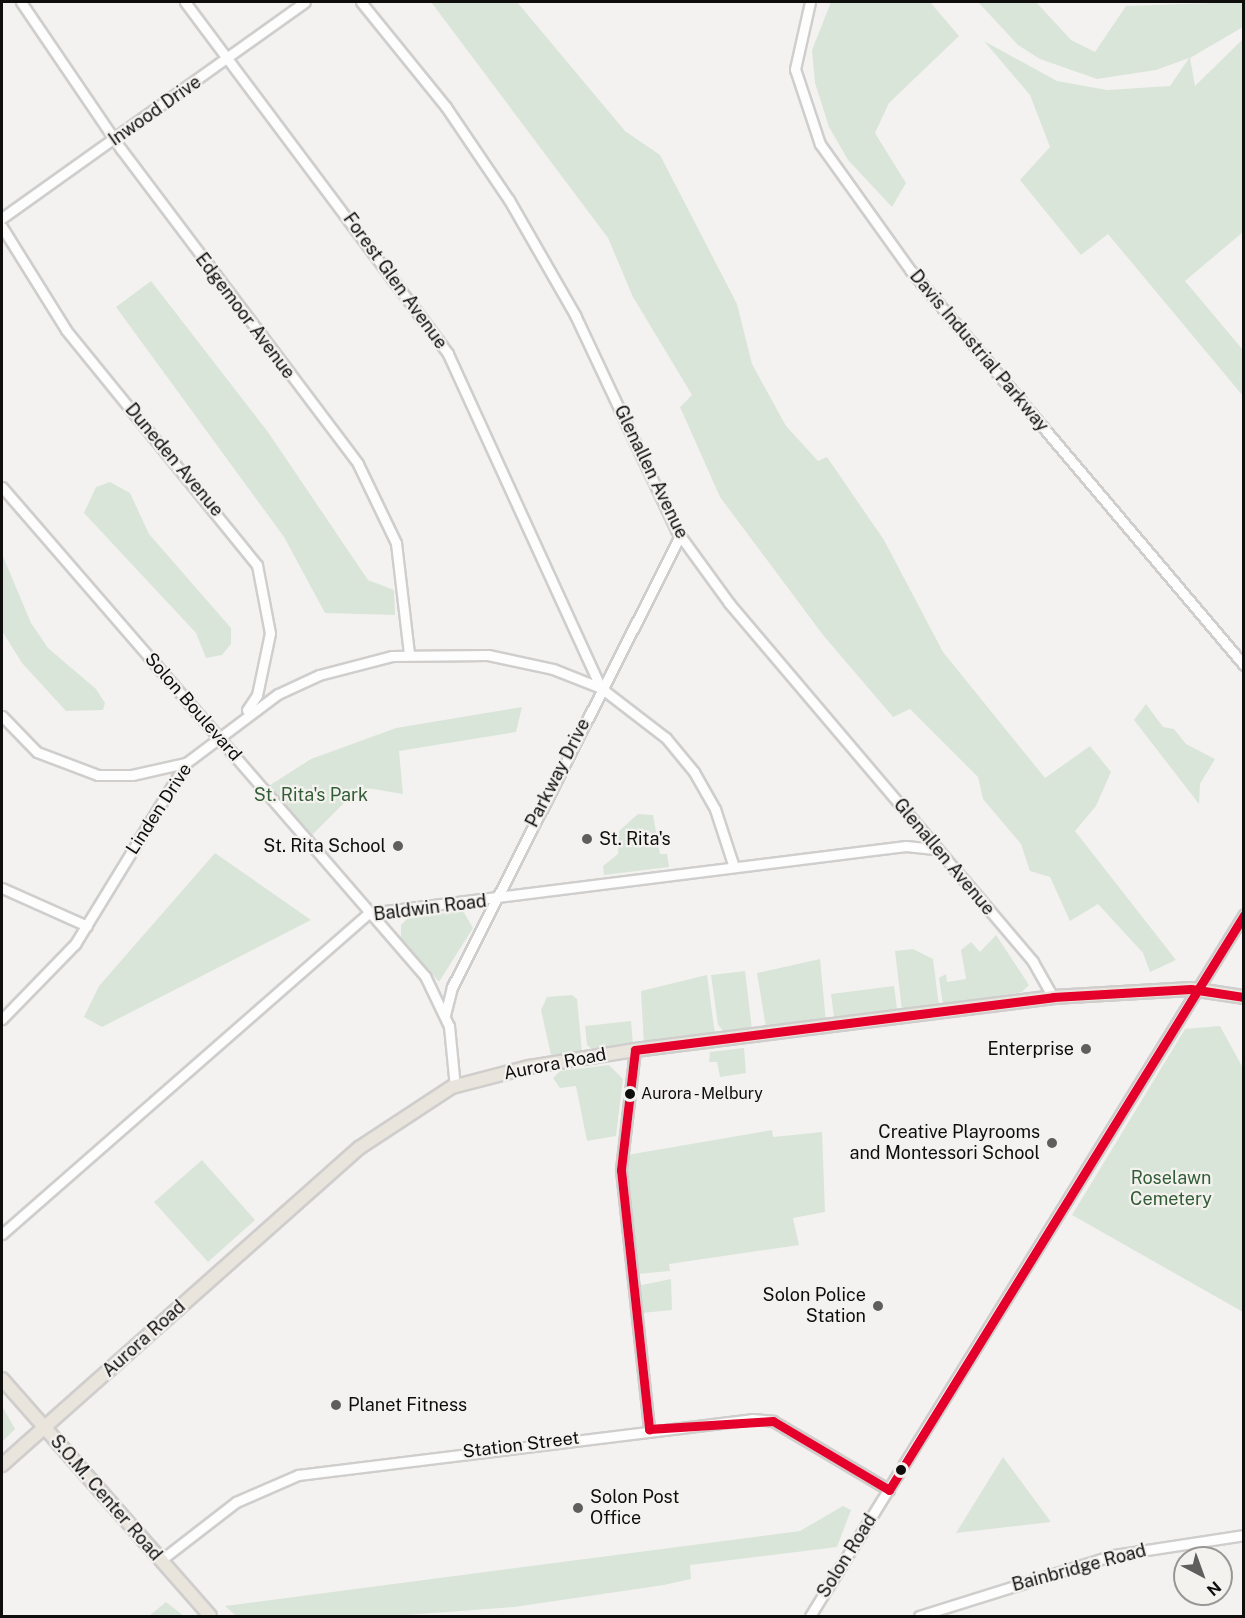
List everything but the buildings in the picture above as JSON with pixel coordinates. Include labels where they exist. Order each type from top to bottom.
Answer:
[{"type":"main road","name":"Aurora Road","points":[[2,1465],[359,1148],[455,1087],[529,1066],[635,1050],[1053,997],[1198,990],[1244,997]]},
{"type":"main road","name":"S.O.M. Center Road","points":[[2,1379],[210,1617]]},
{"type":"street","name":"Edgemoor Avenue","points":[[21,2],[114,140],[374,491],[396,543],[409,654]]},
{"type":"street","name":"Forest Glen Avenue","points":[[184,2],[229,59],[448,354],[601,688]]},
{"type":"street","name":"Inwood Drive","points":[[2,218],[229,59],[305,2]]},
{"type":"street","name":"Glenallen Avenue","points":[[361,2],[446,107],[509,200],[574,315],[680,536],[729,603],[1033,962],[1053,997]]},
{"type":"street","name":"Davis Industrial Parkway","points":[[810,2],[795,69],[820,144],[911,271],[1244,665]]},
{"type":"street","name":"Duneden Avenue","points":[[2,227],[66,330],[258,565],[270,633],[257,695],[244,715]]},
{"type":"street","name":"Solon Boulevard","points":[[2,487],[425,976],[446,1015],[455,1087]]},
{"type":"street","name":"Parkway Drive","points":[[446,1015],[452,987],[601,688],[680,536]]},
{"type":"street","name":"Linden Drive","points":[[2,1019],[52,970],[87,926],[186,763],[217,735],[244,715],[319,675],[409,654],[488,655],[553,669],[601,688],[653,727],[694,772],[715,809],[734,867]]},
{"type":"street","points":[[2,716],[37,752],[98,775],[132,775],[186,763]]},
{"type":"street","name":"Baldwin Road","points":[[2,1234],[369,913],[495,900],[906,846],[937,849]]},
{"type":"street","points":[[2,888],[87,926]]},
{"type":"street","name":"Solon Road","points":[[810,1617],[1244,914]]},
{"type":"street","points":[[635,1050],[621,1170],[649,1429]]},
{"type":"street","name":"Station Street","points":[[161,1560],[236,1502],[298,1475],[649,1429],[773,1421],[888,1490]]},
{"type":"street","name":"Bainbridge Road","points":[[919,1617],[1114,1555],[1244,1535]]},
{"type":"street","points":[[820,1617],[822,1598]]},
{"type":"green space","points":[[431,2],[517,2],[625,131],[660,155],[737,304],[752,364],[786,426],[818,461],[827,457],[884,540],[943,652],[1045,778],[1090,746],[1111,772],[1096,806],[1075,831],[1176,960],[1150,972],[1143,953],[1098,904],[1070,921],[1050,877],[1030,871],[1021,844],[983,799],[978,777],[910,709],[893,717],[823,635],[720,497],[680,407],[692,395],[633,297],[608,238]]},
{"type":"green space","points":[[831,2],[930,2],[959,36],[889,103],[875,133],[906,183],[892,207],[848,160],[829,127],[815,83],[812,50]]},
{"type":"green space","points":[[978,2],[1036,2],[1071,40],[1095,52],[1126,6],[1243,2],[1243,27],[1190,58],[1195,86],[1243,39],[1243,232],[1185,281],[1243,350],[1243,396],[1108,234],[1081,255],[1020,180],[1050,147],[1030,95],[984,41],[1057,81],[1107,90],[1170,86],[1189,58],[1156,70],[1097,79],[1040,59],[1018,45]]},
{"type":"green space","points":[[151,281],[268,432],[368,580],[394,590],[395,615],[325,613],[284,537],[116,307]]},
{"type":"green space","points":[[110,482],[130,493],[149,534],[231,628],[231,644],[222,655],[206,658],[196,633],[84,513],[96,487]]},
{"type":"green space","points":[[2,554],[31,623],[48,648],[96,689],[105,703],[103,710],[66,711],[22,663],[2,631]]},
{"type":"green space","points":[[1146,704],[1163,727],[1174,729],[1186,744],[1215,759],[1200,784],[1199,804],[1134,720]]},
{"type":"green space","name":"St. Rita's Park","points":[[522,707],[516,732],[399,751],[403,794],[373,789],[346,801],[308,839],[264,789],[311,759],[396,728]]},
{"type":"green space","points":[[638,814],[653,815],[660,854],[667,854],[669,867],[604,875],[603,866],[618,854],[619,831]]},
{"type":"green space","points":[[215,853],[311,920],[102,1027],[84,1017],[99,986]]},
{"type":"green space","points":[[463,911],[473,928],[439,982],[401,938],[401,925],[409,917]]},
{"type":"green space","points":[[996,935],[1029,985],[1022,992],[943,1005],[939,978],[946,974],[947,982],[966,979],[961,950],[971,942],[980,952]]},
{"type":"green space","points":[[913,949],[933,959],[939,1006],[902,1010],[895,951]]},
{"type":"green space","points":[[820,959],[826,1022],[766,1028],[757,973]]},
{"type":"green space","points":[[745,971],[752,1030],[726,1034],[718,1025],[711,975]]},
{"type":"green space","points":[[707,975],[715,1034],[644,1044],[641,991]]},
{"type":"green space","points":[[894,986],[897,1009],[834,1017],[831,994]]},
{"type":"green space","points":[[572,995],[577,999],[582,1052],[551,1055],[541,1010],[547,997]]},
{"type":"green space","points":[[631,1021],[633,1045],[593,1050],[587,1045],[585,1026]]},
{"type":"green space","name":"Roselawn Cemetery","points":[[1220,1026],[1243,1068],[1243,1312],[1072,1215],[1185,1029]]},
{"type":"green space","points":[[744,1048],[746,1073],[720,1077],[717,1062],[709,1062],[710,1052]]},
{"type":"green space","points":[[609,1065],[623,1079],[616,1136],[587,1141],[576,1086],[560,1088],[553,1078],[560,1071]]},
{"type":"green space","points":[[772,1130],[773,1137],[822,1132],[825,1212],[793,1218],[799,1245],[669,1264],[670,1271],[638,1274],[621,1156]]},
{"type":"green space","points":[[202,1160],[255,1220],[208,1262],[154,1202]]},
{"type":"green space","points":[[671,1279],[672,1310],[642,1313],[637,1286]]},
{"type":"green space","points":[[2,1406],[15,1429],[2,1442]]},
{"type":"green space","points":[[1003,1457],[1051,1522],[956,1533]]},
{"type":"green space","points":[[843,1506],[851,1510],[837,1547],[690,1565],[691,1579],[664,1585],[514,1607],[394,1616],[236,1616],[225,1606],[800,1531]]},
{"type":"green space","points":[[166,1602],[184,1616],[149,1616]]},
{"type":"waterway","points":[[1244,75],[1244,82]]},
{"type":"transit line","points":[[889,1490],[1244,915]]},
{"type":"transit line","points":[[635,1050],[1053,997],[1191,989],[1244,997]]},
{"type":"transit line","points":[[635,1050],[621,1170],[649,1429]]},
{"type":"transit line","points":[[649,1429],[773,1421],[889,1490]]},
{"type":"place","name":"St. Rita's","points":[[587,839]]},
{"type":"place","name":"St. Rita School","points":[[398,846]]},
{"type":"place","name":"Enterprise","points":[[1086,1049]]},
{"type":"place","name":"Aurora - Melbury","points":[[630,1094]]},
{"type":"place","name":"Creative Playrooms and Montessori School","points":[[1052,1143]]},
{"type":"place","name":"Solon Police Station","points":[[878,1306]]},
{"type":"place","name":"Planet Fitness","points":[[336,1405]]},
{"type":"place","name":"Solon Post Office","points":[[578,1508]]}]
